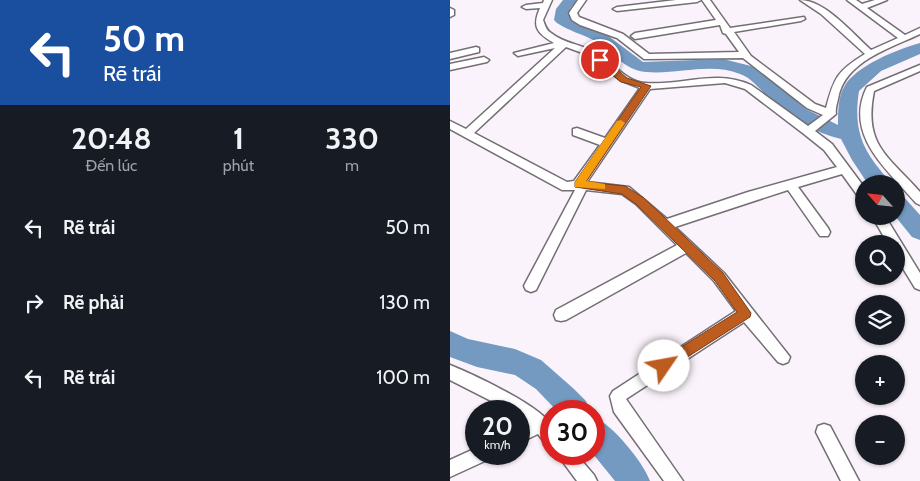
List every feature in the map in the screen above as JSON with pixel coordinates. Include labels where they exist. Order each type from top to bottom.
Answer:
[{"type":"street","points":[[582,0],[573,13],[575,18],[583,23],[620,36],[646,58],[745,55]]},
{"type":"street","points":[[617,9],[697,0]]},
{"type":"street","points":[[706,0],[726,31],[745,55],[828,118]]},
{"type":"street","points":[[804,0],[824,12],[871,55]]},
{"type":"street","points":[[851,0],[905,38]]},
{"type":"street","points":[[861,7],[883,0]]},
{"type":"street","points":[[526,7],[547,3]]},
{"type":"street","points":[[547,3],[539,20],[543,30],[550,36],[592,54],[624,80],[647,86],[692,80],[738,83],[748,87],[811,130],[828,147],[855,183]]},
{"type":"street","points":[[450,10],[450,15]]},
{"type":"street","points":[[726,31],[801,20]]},
{"type":"street","points":[[635,36],[720,22]]},
{"type":"street","points":[[811,130],[828,118],[841,78],[852,66],[920,31]]},
{"type":"street","points":[[468,133],[492,108],[546,63],[565,43]]},
{"type":"street","points":[[546,63],[518,53],[565,43]]},
{"type":"street","points":[[450,56],[476,50]]},
{"type":"street","points":[[450,67],[484,60]]},
{"type":"street","points":[[918,195],[872,147],[865,125],[865,106],[870,89],[920,68]]},
{"type":"street","points":[[532,286],[581,185],[607,143],[647,86]]},
{"type":"street","points":[[450,125],[566,187],[581,185],[625,190],[719,277],[745,313],[783,357]]},
{"type":"street","points":[[577,132],[607,143]]},
{"type":"street","points":[[665,225],[845,169]]},
{"type":"street","points":[[791,185],[824,232]]},
{"type":"street","points":[[561,315],[687,246]]},
{"type":"street","points":[[905,260],[920,284]]},
{"type":"street","points":[[674,481],[620,406],[618,396],[745,313]]},
{"type":"street","points":[[450,372],[509,399],[540,426]]},
{"type":"street","points":[[824,432],[850,481]]},
{"type":"street","points":[[450,469],[465,462]]},
{"type":"street","points":[[574,465],[588,481]]},
{"type":"waterway","points":[[570,0],[563,9],[562,20],[602,39],[638,66],[657,68],[710,64],[736,66],[753,73],[775,94],[809,119],[827,128],[847,133]]},
{"type":"waterway","points":[[873,175],[859,155],[850,135],[847,113],[851,91],[853,86],[867,73],[893,59],[920,48]]},
{"type":"waterway","points":[[905,213],[920,231]]},
{"type":"waterway","points":[[450,343],[468,352],[506,359],[524,365],[545,380],[566,400]]},
{"type":"waterway","points":[[605,445],[635,481]]},
{"type":"slow traffic","points":[[602,187],[578,185],[621,123]]},
{"type":"route","points":[[600,60],[624,80],[647,86],[578,185],[625,190],[640,201],[719,277],[745,313],[664,366]]}]
